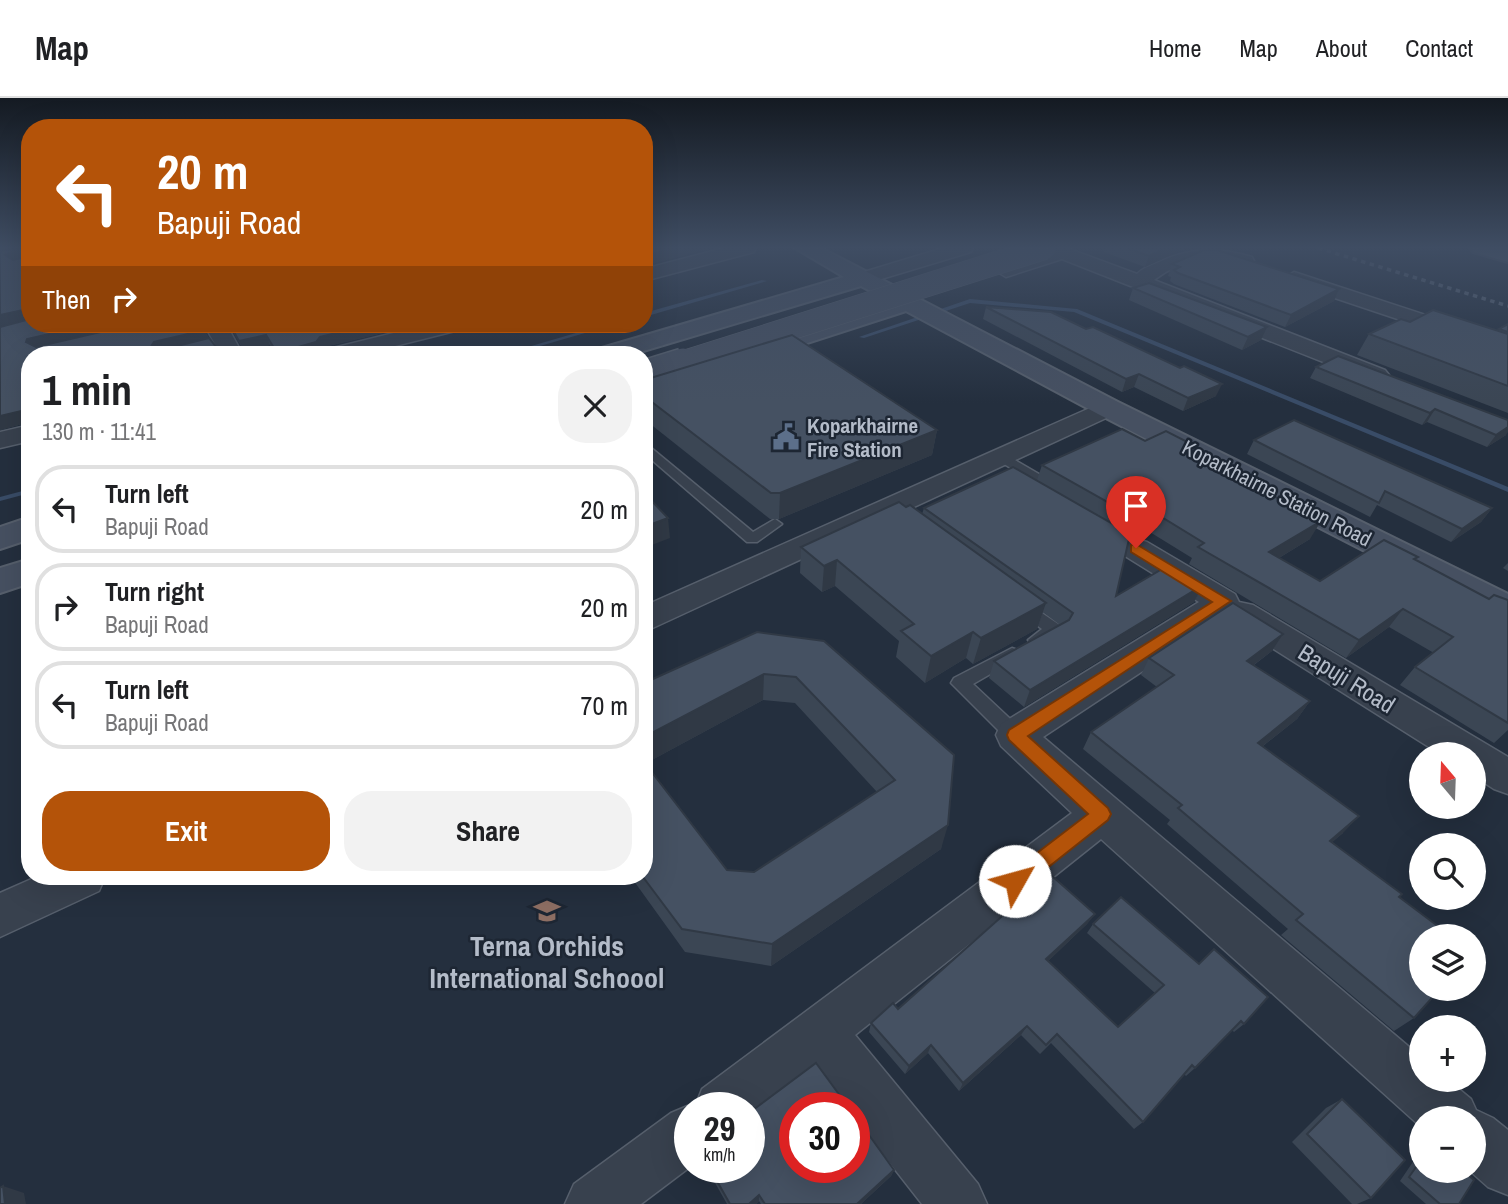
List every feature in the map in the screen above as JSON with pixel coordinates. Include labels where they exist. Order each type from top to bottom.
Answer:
[{"type":"street","points":[[634,346],[791,300]]},
{"type":"street","points":[[653,353],[831,300]]},
{"type":"street","points":[[653,372],[890,300]]},
{"type":"street","name":"Koparkhairne Station Road","points":[[900,300],[1108,408],[1508,609]]},
{"type":"street","points":[[653,385],[919,310],[942,300]]},
{"type":"street","points":[[1186,300],[1394,381]]},
{"type":"street","points":[[1360,300],[1508,349]]},
{"type":"street","points":[[368,346],[420,333]]},
{"type":"street","points":[[653,616],[896,514],[995,459],[1108,408]]},
{"type":"street","points":[[0,440],[21,435]]},
{"type":"street","points":[[0,539],[21,531]]},
{"type":"street","points":[[0,549],[21,543]]},
{"type":"street","name":"Bapuji Road","points":[[1130,545],[1451,742]]},
{"type":"street","points":[[0,581],[21,573]]},
{"type":"street","points":[[0,592],[21,586]]},
{"type":"street","points":[[1223,601],[1016,735],[1102,814],[1438,1106]]},
{"type":"street","name":"Bapuji Road","points":[[1486,764],[1508,777]]},
{"type":"street","points":[[742,1092],[1102,814]]},
{"type":"street","points":[[0,915],[66,885]]},
{"type":"street","points":[[820,1033],[958,1204]]},
{"type":"street","points":[[594,1204],[674,1144]]},
{"type":"street","points":[[1486,1148],[1508,1167]]},
{"type":"lane","points":[[653,454],[752,539],[775,524]]},
{"type":"lane","points":[[995,459],[1066,502]]},
{"type":"lane","points":[[1011,598],[1055,630],[960,683],[1016,735]]},
{"type":"building","points":[[0,300],[21,300],[21,310],[0,315]]},
{"type":"building","points":[[1160,300],[1194,300],[1267,327],[1248,337]]},
{"type":"building","points":[[1250,300],[1319,300],[1291,315]]},
{"type":"building","points":[[986,307],[1051,312],[1086,329],[1093,327],[1180,368],[1184,366],[1222,384],[1188,398],[1139,374],[1126,379]]},
{"type":"building","points":[[1433,310],[1508,334],[1508,386],[1369,334],[1401,319],[1410,322]]},
{"type":"building","points":[[21,321],[21,333],[53,333],[27,339],[26,342],[34,346],[21,346],[21,411],[0,416],[0,327]]},
{"type":"building","points":[[1508,324],[1508,332],[1499,329]]},
{"type":"building","points":[[96,333],[192,333],[154,342],[152,345],[162,346],[40,346]]},
{"type":"building","points":[[235,333],[337,333],[320,337],[316,342],[302,346],[273,346],[266,335],[239,341]]},
{"type":"building","name":"Koparkhairne Fire Station","points":[[792,335],[937,430],[780,493],[771,493],[653,403],[653,377]]},
{"type":"building","points":[[209,338],[215,346],[177,346]]},
{"type":"building","points":[[1338,356],[1508,420],[1508,427],[1496,435],[1435,409],[1430,413],[1316,367]]},
{"type":"building","points":[[1294,420],[1492,508],[1462,529],[1385,491],[1379,503],[1254,440]]},
{"type":"building","points":[[1122,429],[1145,441],[1166,431],[1201,449],[1198,456],[1321,521],[1269,552],[1320,581],[1384,540],[1489,599],[1494,595],[1508,600],[1508,723],[1415,667],[1453,637],[1403,609],[1359,640],[1198,547],[1204,543],[1137,502],[1134,517],[1042,465]]},
{"type":"building","points":[[1013,467],[1125,531],[1129,539],[1116,596],[1169,565],[1203,585],[1030,690],[994,661],[1069,620],[1073,613],[924,508]]},
{"type":"building","points":[[653,502],[668,518],[653,524]]},
{"type":"building","points":[[899,502],[906,507],[910,505],[1046,603],[981,638],[973,632],[931,656],[901,631],[914,624],[837,560],[824,566],[801,547]]},
{"type":"building","points":[[1233,603],[1283,634],[1247,661],[1310,701],[1258,743],[1359,816],[1330,841],[1402,894],[1399,897],[1409,904],[1409,910],[1416,910],[1435,924],[1409,924],[1409,1001],[1429,1001],[1417,1015],[1410,1015],[1296,920],[1303,914],[1178,808],[1182,805],[1091,732],[1174,675],[1149,658]]},
{"type":"building","points":[[757,632],[824,641],[954,755],[948,825],[772,944],[682,929],[649,885],[653,885],[653,774],[727,870],[754,872],[895,780],[796,677],[764,674],[653,732],[653,679]]},
{"type":"building","points":[[1052,876],[1095,914],[1046,959],[1118,1027],[1164,985],[1093,924],[1121,897],[1199,964],[1214,949],[1268,997],[1244,1024],[1241,1021],[1195,1068],[1192,1065],[1143,1122],[1057,1034],[1046,1045],[1027,1026],[963,1083],[931,1045],[909,1066],[871,1023],[893,1003],[898,1009],[1009,910]]},
{"type":"building","points":[[816,1063],[837,1092],[779,1092],[779,1183],[870,1183],[870,1136],[894,1170],[857,1204],[765,1204],[759,1195],[749,1204],[730,1204],[718,1183],[765,1183],[765,1101]]},
{"type":"building","points":[[1342,1099],[1405,1160],[1371,1198],[1307,1134]]},
{"type":"building","points":[[1416,1183],[1472,1183],[1459,1204],[1440,1204]]},
{"type":"building","points":[[3,1186],[5,1204],[0,1204],[0,1188]]},
{"type":"waterway","points":[[653,312],[698,300]]},
{"type":"waterway","points":[[862,337],[970,301],[1075,310],[1508,490]]},
{"type":"waterway","points":[[535,346],[581,333]]},
{"type":"waterway","points":[[0,499],[21,493]]},
{"type":"railway","points":[[1487,300],[1508,306]]},
{"type":"place","name":"Koparkhairne Fire Station","points":[[786,437]]},
{"type":"place","name":"Terna Orchids International Schoool","points":[[547,911]]},
{"type":"route","points":[[1015,881],[1102,814],[1016,735],[1223,601],[1136,548]]}]
